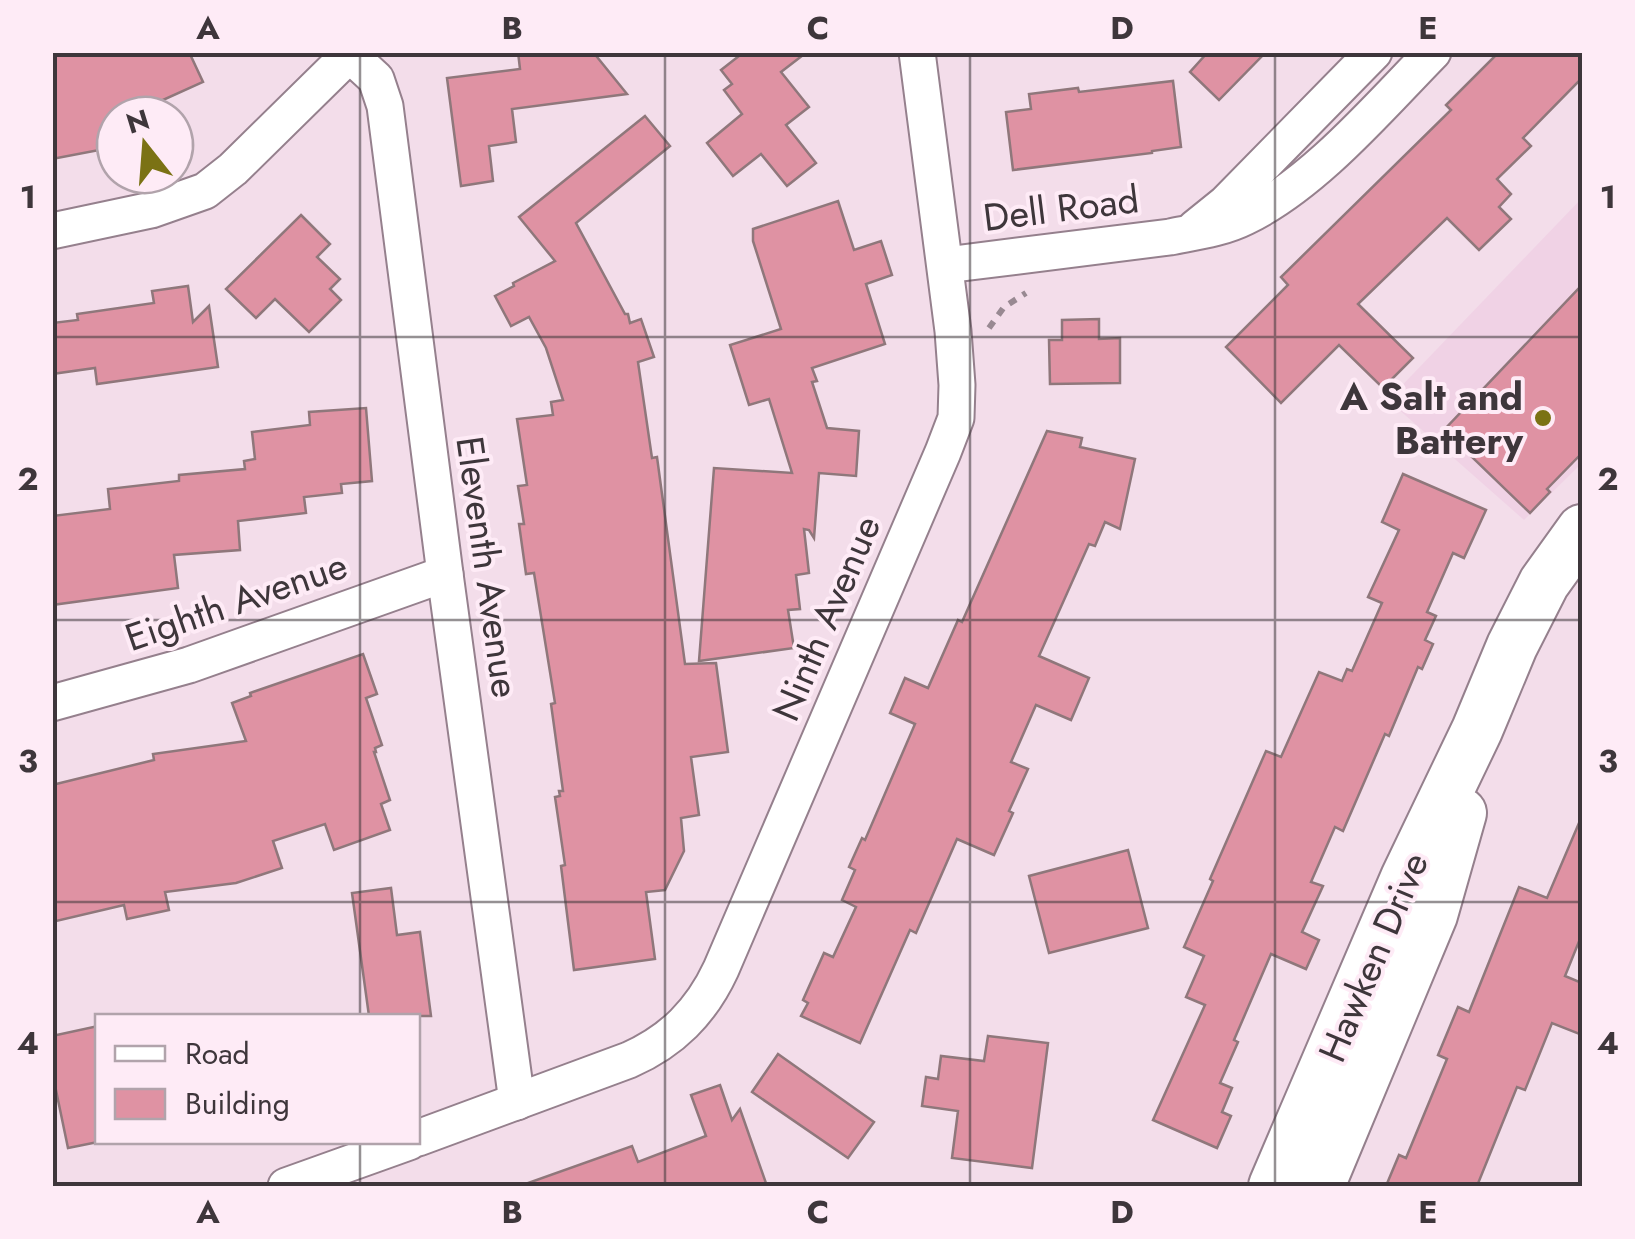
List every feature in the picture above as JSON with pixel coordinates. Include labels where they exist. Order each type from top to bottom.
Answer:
[{"type":"main road","name":"Hawken Drive","points":[[1274,1186],[1406,878],[1477,730],[1512,646],[1537,596],[1582,530]]},
{"type":"main road","name":"Hawken Drive","points":[[1319,1186],[1438,901],[1477,730]]},
{"type":"street","name":"Ninth Avenue","points":[[420,1137],[629,1060],[657,1046],[688,1021],[710,991],[956,418],[957,385],[946,266],[917,52]]},
{"type":"street","name":"Dell Road","points":[[1186,234],[1226,203],[1374,52]]},
{"type":"street","name":"Dell Road","points":[[946,266],[1186,234],[1235,221],[1281,195],[1340,145],[1433,52]]},
{"type":"street","points":[[52,231],[151,210],[204,191],[233,169],[352,54]]},
{"type":"street","name":"Eleventh Avenue","points":[[352,54],[376,80],[383,97],[517,1102]]},
{"type":"street","name":"Eighth Avenue","points":[[52,703],[190,665],[445,574]]},
{"type":"street","points":[[286,1186],[403,1144]]},
{"type":"path","points":[[985,338],[1004,307],[1032,290]]},
{"type":"shaded area","points":[[1582,198],[1582,463],[1524,520],[1388,400]]},
{"type":"building","points":[[52,52],[189,52],[203,82],[174,95],[95,95],[95,151],[52,159]]},
{"type":"building","points":[[518,52],[593,52],[627,94],[512,109],[516,142],[489,146],[493,181],[461,186],[447,78],[520,69]]},
{"type":"building","points":[[744,52],[807,52],[781,72],[809,107],[786,125],[816,163],[787,186],[761,154],[733,176],[707,143],[742,114],[724,90],[732,84],[721,70]]},
{"type":"building","points":[[1208,52],[1266,52],[1219,100],[1190,72]]},
{"type":"building","points":[[1499,52],[1582,52],[1582,78],[1523,138],[1531,146],[1497,179],[1511,194],[1499,207],[1511,219],[1479,250],[1447,218],[1358,304],[1413,358],[1383,388],[1339,345],[1281,403],[1226,347],[1288,285],[1281,277],[1451,110],[1446,105]]},
{"type":"building","points":[[1173,81],[1181,147],[1013,170],[1006,112],[1031,109],[1029,94]]},
{"type":"building","points":[[645,116],[670,146],[576,223],[630,323],[641,319],[654,357],[638,362],[652,458],[657,457],[685,664],[716,663],[728,752],[691,757],[699,815],[681,818],[684,851],[665,890],[646,892],[655,959],[574,970],[555,797],[563,791],[551,704],[555,703],[534,573],[526,574],[518,486],[527,485],[517,419],[553,415],[551,402],[563,400],[546,348],[529,317],[511,326],[495,296],[555,261],[519,217]]},
{"type":"building","points":[[838,201],[854,250],[881,241],[892,275],[866,284],[885,344],[812,368],[817,381],[812,382],[827,428],[859,431],[856,476],[819,473],[814,538],[804,529],[809,573],[796,575],[800,609],[788,610],[794,648],[699,661],[714,468],[792,473],[769,399],[749,405],[730,345],[781,329],[753,241],[753,229]]},
{"type":"building","points":[[301,215],[330,244],[317,257],[340,279],[330,289],[341,300],[309,332],[275,299],[256,318],[226,289]]},
{"type":"building","points":[[1582,285],[1582,453],[1530,513],[1444,430]]},
{"type":"building","points":[[188,286],[193,322],[209,306],[218,367],[97,384],[95,368],[52,374],[52,323],[78,320],[77,314],[154,303],[152,291]]},
{"type":"building","points":[[1099,319],[1099,339],[1120,338],[1120,383],[1050,384],[1049,340],[1062,340],[1062,320]]},
{"type":"building","points":[[366,408],[372,481],[341,484],[342,493],[304,497],[306,513],[238,521],[240,550],[174,555],[178,588],[52,605],[52,516],[110,509],[108,489],[179,481],[179,475],[245,469],[244,461],[255,459],[252,432],[310,425],[309,412]]},
{"type":"building","points":[[1047,431],[1082,438],[1080,447],[1135,459],[1120,529],[1105,522],[1095,546],[1089,544],[1039,656],[1089,678],[1071,720],[1036,705],[1011,762],[1028,769],[994,855],[957,839],[916,933],[910,930],[860,1043],[801,1016],[808,1003],[803,1000],[824,953],[833,957],[856,907],[842,900],[855,870],[849,867],[862,838],[865,840],[915,724],[890,713],[905,678],[928,688],[958,620],[962,622]]},
{"type":"building","points":[[1403,474],[1486,510],[1464,558],[1453,553],[1427,612],[1436,616],[1425,640],[1433,644],[1422,669],[1418,667],[1389,736],[1385,734],[1343,831],[1335,827],[1311,882],[1323,886],[1302,932],[1319,940],[1306,969],[1271,954],[1234,1040],[1238,1042],[1220,1083],[1232,1088],[1222,1112],[1231,1116],[1217,1148],[1153,1120],[1205,1005],[1186,997],[1204,956],[1184,947],[1266,751],[1281,757],[1319,672],[1342,681],[1347,669],[1352,671],[1382,603],[1368,597],[1399,530],[1382,522]]},
{"type":"building","points":[[363,654],[377,694],[366,698],[382,745],[374,752],[390,800],[381,804],[390,830],[334,850],[325,824],[273,841],[282,868],[236,883],[165,892],[169,910],[127,919],[124,905],[52,922],[52,785],[154,760],[153,754],[246,741],[232,703],[251,696],[250,693]]},
{"type":"building","points":[[1582,816],[1582,934],[1565,976],[1582,983],[1582,1035],[1552,1023],[1525,1090],[1517,1087],[1477,1186],[1386,1186],[1399,1155],[1406,1158],[1447,1059],[1438,1055],[1458,1007],[1469,1012],[1519,887],[1547,898]]},
{"type":"building","points":[[1128,850],[1148,928],[1049,953],[1029,876]]},
{"type":"building","points":[[391,888],[397,935],[420,932],[431,1016],[369,1014],[352,893]]},
{"type":"building","points":[[95,1027],[95,1143],[68,1148],[52,1071],[52,1036]]},
{"type":"building","points":[[988,1036],[1048,1043],[1032,1168],[952,1158],[958,1111],[922,1106],[926,1077],[938,1079],[941,1056],[984,1061]]},
{"type":"building","points":[[778,1054],[874,1122],[848,1158],[752,1092]]},
{"type":"building","points":[[720,1085],[732,1120],[740,1109],[767,1186],[529,1186],[528,1183],[632,1146],[638,1162],[706,1136],[691,1095]]},
{"type":"place","name":"A Salt and Battery","points":[[1543,418]]}]
